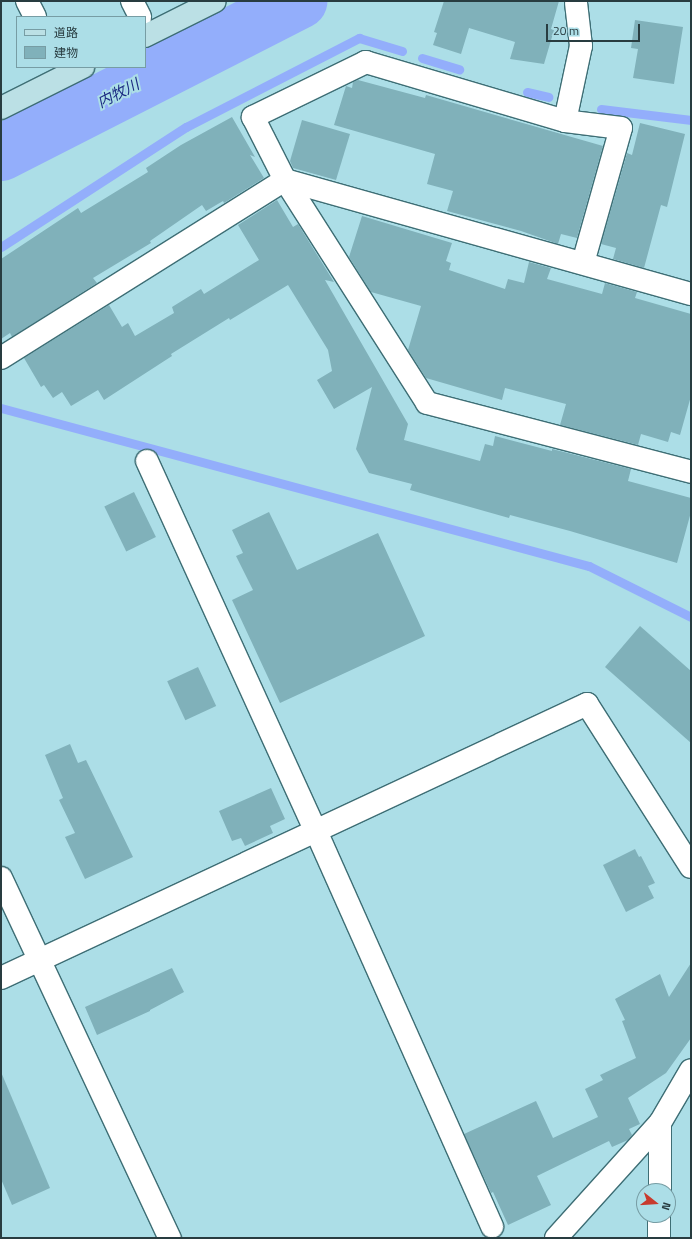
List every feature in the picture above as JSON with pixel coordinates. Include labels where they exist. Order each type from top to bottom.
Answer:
[{"type":"street","points":[[27,1],[34,16]]},
{"type":"street","points":[[132,1],[139,16]]},
{"type":"street","points":[[146,28],[216,1]]},
{"type":"street","points":[[565,121],[581,46],[576,3]]},
{"type":"street","points":[[583,263],[621,128],[565,121],[366,62],[253,117],[285,180],[427,403],[691,472]]},
{"type":"street","points":[[1,108],[69,70]]},
{"type":"street","points":[[1,358],[285,180],[691,294]]},
{"type":"street","points":[[147,461],[316,831],[492,1227]]},
{"type":"street","points":[[1,978],[587,704],[691,867]]},
{"type":"street","points":[[1,878],[170,1238]]},
{"type":"street","points":[[556,1238],[660,1123],[691,1070]]},
{"type":"street","points":[[660,1123],[660,1183]]},
{"type":"street","points":[[659,1223],[659,1238]]},
{"type":"building","points":[[444,1],[559,1],[551,29],[554,30],[544,64],[510,59],[515,42],[469,28],[461,54],[433,45],[437,33],[434,32]]},
{"type":"building","points":[[635,20],[683,27],[674,84],[633,78],[638,49],[631,48]]},
{"type":"building","points":[[358,80],[425,98],[426,95],[603,146],[577,238],[561,234],[558,244],[521,231],[447,211],[453,191],[427,184],[435,154],[334,125],[346,86],[352,88],[353,82]]},
{"type":"building","points":[[232,117],[255,157],[250,155],[264,178],[224,203],[223,201],[206,211],[202,205],[150,241],[151,243],[93,278],[97,283],[12,337],[10,333],[1,339],[1,259],[78,208],[81,213],[148,172],[146,168],[181,145]]},
{"type":"building","points":[[302,120],[350,134],[336,180],[293,168],[290,161]]},
{"type":"building","points":[[640,123],[685,134],[667,207],[661,205],[644,268],[613,259],[616,248],[601,244],[627,153],[632,155]]},
{"type":"building","points":[[277,200],[293,227],[298,224],[334,282],[325,280],[408,424],[404,440],[480,461],[485,444],[493,446],[495,436],[631,469],[628,481],[691,498],[691,512],[677,563],[570,531],[510,515],[509,518],[410,490],[412,484],[369,473],[356,449],[372,387],[334,409],[317,380],[332,371],[328,350],[288,285],[230,320],[229,318],[171,354],[172,356],[104,400],[98,390],[71,406],[62,392],[53,398],[44,385],[41,387],[24,358],[109,305],[122,327],[128,323],[135,336],[174,313],[172,307],[201,289],[204,294],[259,260],[238,225]]},
{"type":"building","points":[[362,216],[452,243],[446,261],[451,263],[449,270],[505,289],[508,279],[524,283],[529,262],[551,268],[547,279],[602,294],[605,283],[637,292],[635,298],[691,314],[691,396],[680,435],[671,432],[668,442],[641,434],[638,445],[560,425],[566,404],[505,388],[502,400],[426,378],[408,350],[421,306],[371,292],[349,257]]},
{"type":"building","points":[[134,492],[156,537],[126,551],[104,506]]},
{"type":"building","points":[[269,512],[297,570],[378,533],[425,636],[280,703],[232,600],[253,590],[236,556],[243,553],[232,530]]},
{"type":"building","points":[[640,626],[691,671],[691,743],[605,667]]},
{"type":"building","points":[[198,667],[216,706],[185,720],[167,681]]},
{"type":"building","points":[[70,744],[78,763],[86,760],[133,857],[85,879],[65,837],[75,833],[59,800],[63,798],[45,755]]},
{"type":"building","points":[[271,788],[285,819],[270,826],[273,833],[245,846],[241,838],[232,841],[219,811]]},
{"type":"building","points":[[635,849],[639,857],[641,856],[655,883],[648,886],[654,898],[626,912],[603,865]]},
{"type":"building","points":[[691,963],[691,1038],[666,1073],[628,1098],[640,1124],[629,1129],[632,1135],[628,1140],[612,1147],[609,1141],[537,1176],[551,1205],[508,1225],[493,1192],[491,1193],[464,1134],[536,1101],[553,1138],[598,1117],[585,1089],[603,1080],[600,1075],[636,1058],[622,1021],[625,1020],[615,999],[660,974],[669,997]]},
{"type":"building","points":[[172,968],[184,992],[150,1011],[97,1035],[85,1007]]},
{"type":"building","points":[[1,1072],[50,1188],[12,1205],[1,1179]]},
{"type":"waterway","name":"内牧川","points":[[1,153],[299,1]]},
{"type":"waterway","points":[[1,247],[186,127],[359,38],[402,51]]},
{"type":"waterway","points":[[422,58],[459,69]]},
{"type":"waterway","points":[[527,92],[548,97]]},
{"type":"waterway","points":[[601,109],[691,120]]},
{"type":"waterway","points":[[1,408],[589,566],[691,617]]}]
